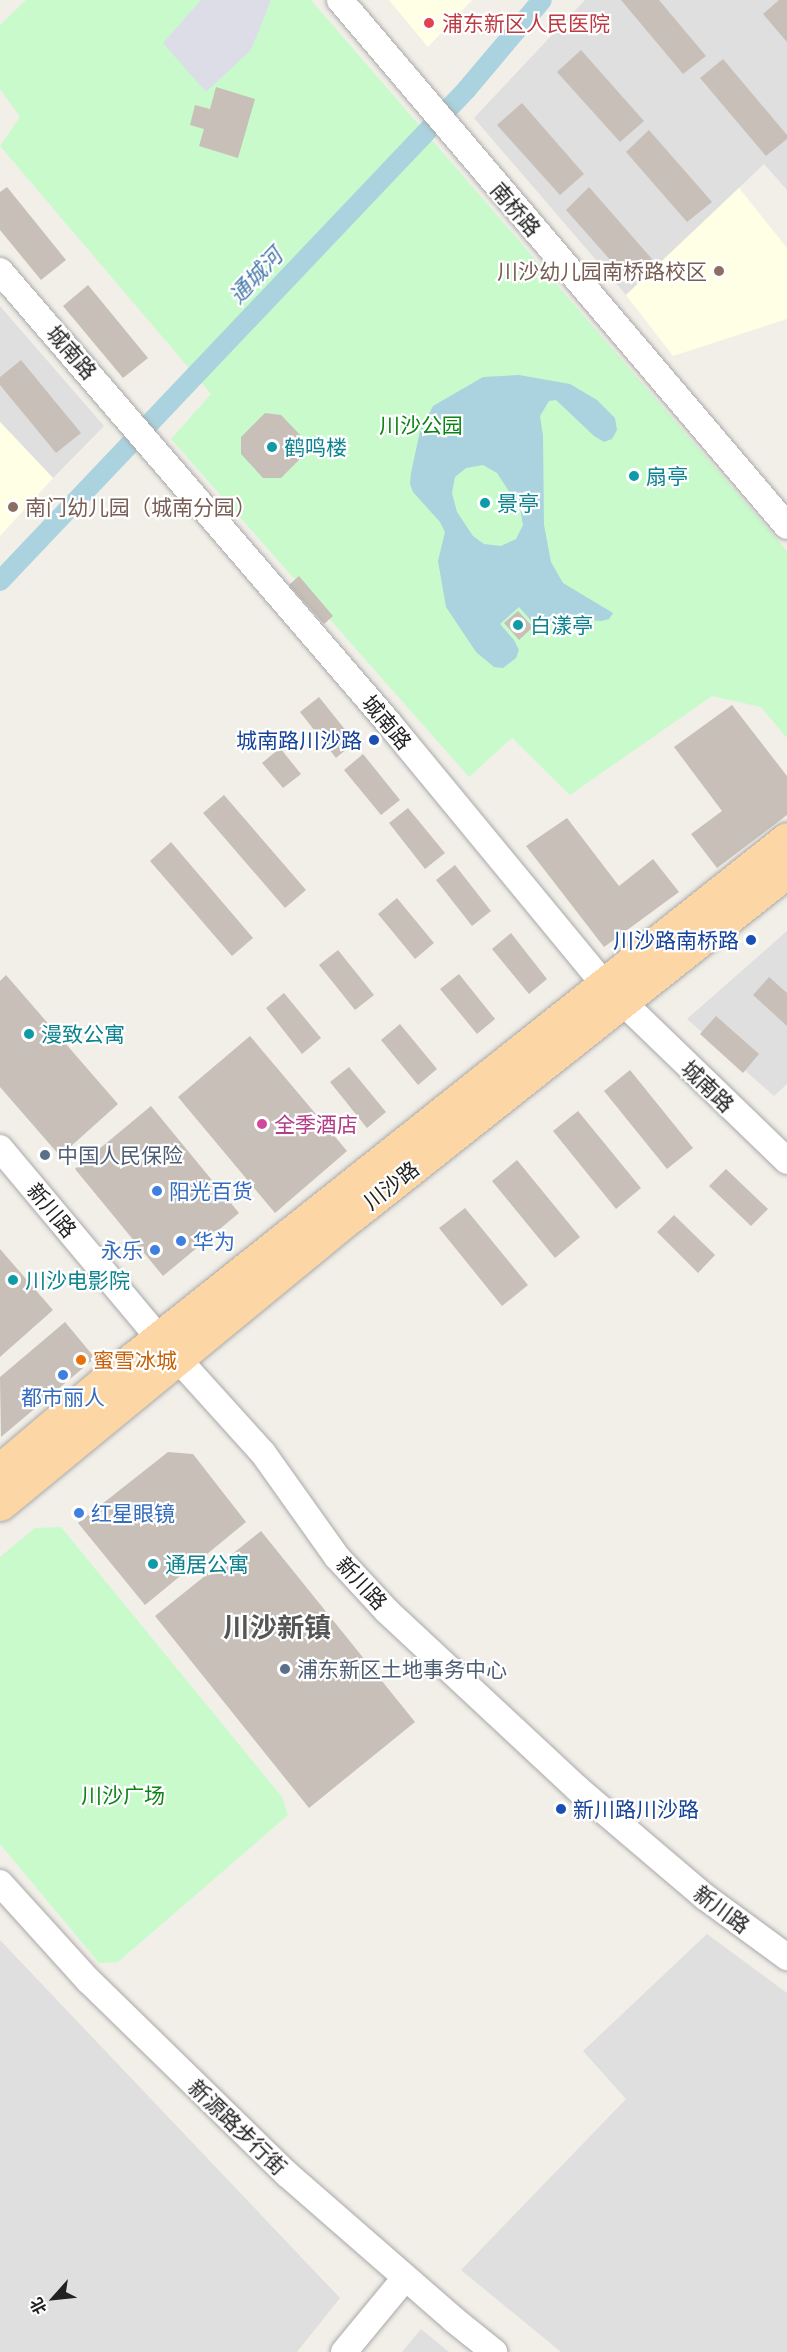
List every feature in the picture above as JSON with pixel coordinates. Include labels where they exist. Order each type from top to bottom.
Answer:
[{"type":"main road","name":"川沙路","points":[[0,1470],[361,1209],[614,994],[787,839]]},
{"type":"main road","name":"川沙路","points":[[614,994],[787,871]]},
{"type":"main road","name":"川沙路","points":[[0,1504],[168,1349]]},
{"type":"street","name":"南桥路","points":[[340,0],[787,526]]},
{"type":"street","name":"城南路","points":[[0,271],[86,368],[388,722],[614,994],[787,1161]]},
{"type":"street","name":"新川路","points":[[0,1148],[168,1349],[263,1453],[337,1557],[387,1611],[578,1788],[705,1897],[787,1957]]},
{"type":"street","name":"新源路步行街","points":[[0,1883],[89,1981],[287,2174],[405,2278],[494,2352]]},
{"type":"street","points":[[344,2352],[405,2278]]},
{"type":"shaded area","points":[[201,0],[271,0],[251,50],[206,92],[163,43]]},
{"type":"shaded area","name":"浦东新区人民医院","points":[[389,0],[472,0],[428,47]]},
{"type":"shaded area","points":[[585,0],[787,0],[787,190],[764,164],[626,295],[474,118]]},
{"type":"shaded area","name":"川沙幼儿园南桥路校区","points":[[739,188],[787,248],[787,319],[673,356],[626,295]]},
{"type":"shaded area","points":[[0,306],[104,426],[53,478],[0,422]]},
{"type":"shaded area","name":"南门幼儿园（城南分园）","points":[[0,422],[53,478],[0,536]]},
{"type":"shaded area","points":[[787,931],[787,1084],[774,1096],[687,1019]]},
{"type":"shaded area","points":[[707,1934],[787,1993],[787,2352],[561,2352],[461,2270],[626,2099],[583,2051]]},
{"type":"shaded area","points":[[0,1940],[340,2298],[297,2352],[0,2352]]},
{"type":"shaded area","points":[[421,2329],[449,2352],[402,2352]]},
{"type":"green space","name":"川沙公园","points":[[26,0],[311,0],[787,551],[787,738],[761,707],[712,696],[570,795],[512,738],[469,777],[171,439],[211,394],[0,146],[20,117],[0,89],[0,25]]},
{"type":"green space","name":"川沙广场","points":[[61,1527],[282,1797],[288,1815],[118,1962],[99,1963],[0,1844],[0,1557],[35,1528]]},
{"type":"water","points":[[519,375],[570,384],[597,400],[615,418],[617,430],[612,439],[604,442],[594,436],[556,400],[549,401],[540,416],[543,436],[544,525],[551,562],[563,583],[613,613],[609,619],[601,621],[566,618],[534,624],[519,607],[500,624],[514,640],[519,650],[516,658],[503,668],[494,667],[476,652],[446,607],[438,561],[445,532],[440,522],[413,492],[410,484],[420,431],[433,406],[483,377]],"holes":[[[483,465],[497,473],[520,508],[523,525],[516,539],[501,546],[484,544],[473,536],[457,512],[452,493],[455,477],[466,468]]]},
{"type":"building","points":[[621,0],[659,0],[706,56],[683,74]]},
{"type":"building","points":[[779,0],[787,0],[787,42],[763,14]]},
{"type":"building","points":[[581,50],[644,121],[620,142],[557,72]]},
{"type":"building","points":[[723,59],[787,135],[787,139],[766,156],[700,78]]},
{"type":"building","points":[[216,87],[255,99],[238,158],[199,146],[204,129],[190,125],[195,105],[210,109]]},
{"type":"building","points":[[522,103],[584,174],[560,195],[497,125]]},
{"type":"building","points":[[649,130],[712,202],[687,222],[626,152]]},
{"type":"building","points":[[7,187],[66,260],[41,280],[0,230],[0,192]]},
{"type":"building","points":[[589,187],[652,259],[628,280],[566,210]]},
{"type":"building","points":[[88,285],[148,358],[123,378],[63,306]]},
{"type":"building","points":[[21,360],[81,433],[56,453],[0,385],[0,377]]},
{"type":"building","name":"鹤鸣楼","points":[[265,413],[281,415],[305,440],[302,457],[281,478],[263,478],[241,454],[241,437]]},
{"type":"building","name":"扇亭","points":[[634,469],[640,475],[634,481],[628,475]]},
{"type":"building","name":"景亭","points":[[485,496],[491,502],[485,508],[479,502]]},
{"type":"building","points":[[299,576],[333,616],[324,624],[289,585]]},
{"type":"building","name":"白漾亭","points":[[518,611],[533,627],[519,640],[504,623]]},
{"type":"building","points":[[319,697],[355,742],[336,758],[300,712]]},
{"type":"building","points":[[732,705],[787,776],[787,815],[717,868],[691,834],[722,811],[674,747]]},
{"type":"building","points":[[280,748],[301,774],[283,788],[262,763]]},
{"type":"building","points":[[363,754],[400,800],[381,815],[344,770]]},
{"type":"building","points":[[224,795],[306,890],[285,908],[203,813]]},
{"type":"building","points":[[408,808],[445,853],[425,869],[389,823]]},
{"type":"building","points":[[567,818],[619,886],[653,859],[679,892],[604,947],[526,846]]},
{"type":"building","points":[[171,842],[253,938],[232,956],[150,861]]},
{"type":"building","points":[[455,865],[491,911],[472,926],[436,880]]},
{"type":"building","points":[[397,898],[434,943],[415,959],[378,914]]},
{"type":"building","points":[[511,933],[547,979],[529,994],[492,949]]},
{"type":"building","points":[[338,950],[374,995],[355,1010],[319,965]]},
{"type":"building","points":[[459,974],[495,1019],[477,1034],[440,989]]},
{"type":"building","name":"漫致公寓","points":[[6,975],[118,1104],[60,1156],[0,1087],[0,981]]},
{"type":"building","points":[[769,977],[787,993],[787,1026],[753,995]]},
{"type":"building","points":[[284,993],[321,1038],[302,1054],[266,1008]]},
{"type":"building","points":[[716,1016],[759,1054],[743,1073],[700,1034]]},
{"type":"building","points":[[400,1024],[437,1069],[418,1085],[381,1040]]},
{"type":"building","name":"全季酒店","points":[[250,1036],[347,1151],[275,1213],[178,1097]]},
{"type":"building","points":[[349,1067],[386,1112],[367,1128],[330,1082]]},
{"type":"building","points":[[630,1070],[693,1148],[667,1169],[604,1091]]},
{"type":"building","name":"阳光百货","points":[[151,1106],[239,1213],[163,1276],[75,1169]]},
{"type":"building","points":[[578,1111],[641,1188],[616,1209],[553,1131]]},
{"type":"building","points":[[517,1160],[580,1237],[555,1258],[492,1181]]},
{"type":"building","points":[[726,1169],[768,1209],[751,1226],[709,1186]]},
{"type":"building","points":[[465,1208],[528,1285],[502,1306],[439,1228]]},
{"type":"building","points":[[674,1215],[715,1255],[698,1273],[657,1232]]},
{"type":"building","name":"川沙电影院","points":[[0,1249],[53,1310],[0,1357]]},
{"type":"building","points":[[65,1322],[95,1358],[1,1437],[0,1377]]},
{"type":"building","name":"通居公寓","points":[[168,1452],[193,1454],[246,1522],[145,1605],[78,1523]]},
{"type":"building","name":"浦东新区土地事务中心","points":[[261,1531],[415,1722],[309,1808],[155,1616]]},
{"type":"waterway","name":"通城河","points":[[0,581],[467,89],[542,0]]},
{"type":"place","name":"浦东新区人民医院","points":[[429,23]]},
{"type":"place","name":"川沙幼儿园南桥路校区","points":[[719,271]]},
{"type":"place","name":"鹤鸣楼","points":[[272,447]]},
{"type":"place","name":"扇亭","points":[[634,476]]},
{"type":"place","name":"景亭","points":[[485,503]]},
{"type":"place","name":"南门幼儿园（城南分园）","points":[[13,507]]},
{"type":"place","name":"白漾亭","points":[[518,625]]},
{"type":"place","name":"城南路川沙路","points":[[374,740]]},
{"type":"place","name":"川沙路南桥路","points":[[751,940]]},
{"type":"place","name":"漫致公寓","points":[[29,1034]]},
{"type":"place","name":"全季酒店","points":[[262,1124]]},
{"type":"place","name":"中国人民保险","points":[[45,1155]]},
{"type":"place","name":"阳光百货","points":[[157,1191]]},
{"type":"place","name":"华为","points":[[181,1241]]},
{"type":"place","name":"永乐","points":[[155,1250]]},
{"type":"place","name":"川沙电影院","points":[[13,1280]]},
{"type":"place","name":"蜜雪冰城","points":[[81,1360]]},
{"type":"place","name":"都市丽人","points":[[63,1375]]},
{"type":"place","name":"红星眼镜","points":[[79,1513]]},
{"type":"place","name":"通居公寓","points":[[153,1564]]},
{"type":"place","name":"浦东新区土地事务中心","points":[[285,1669]]},
{"type":"place","name":"新川路川沙路","points":[[561,1809]]},
{"type":"district","name":"川沙新镇","points":[[277,1627]]}]
